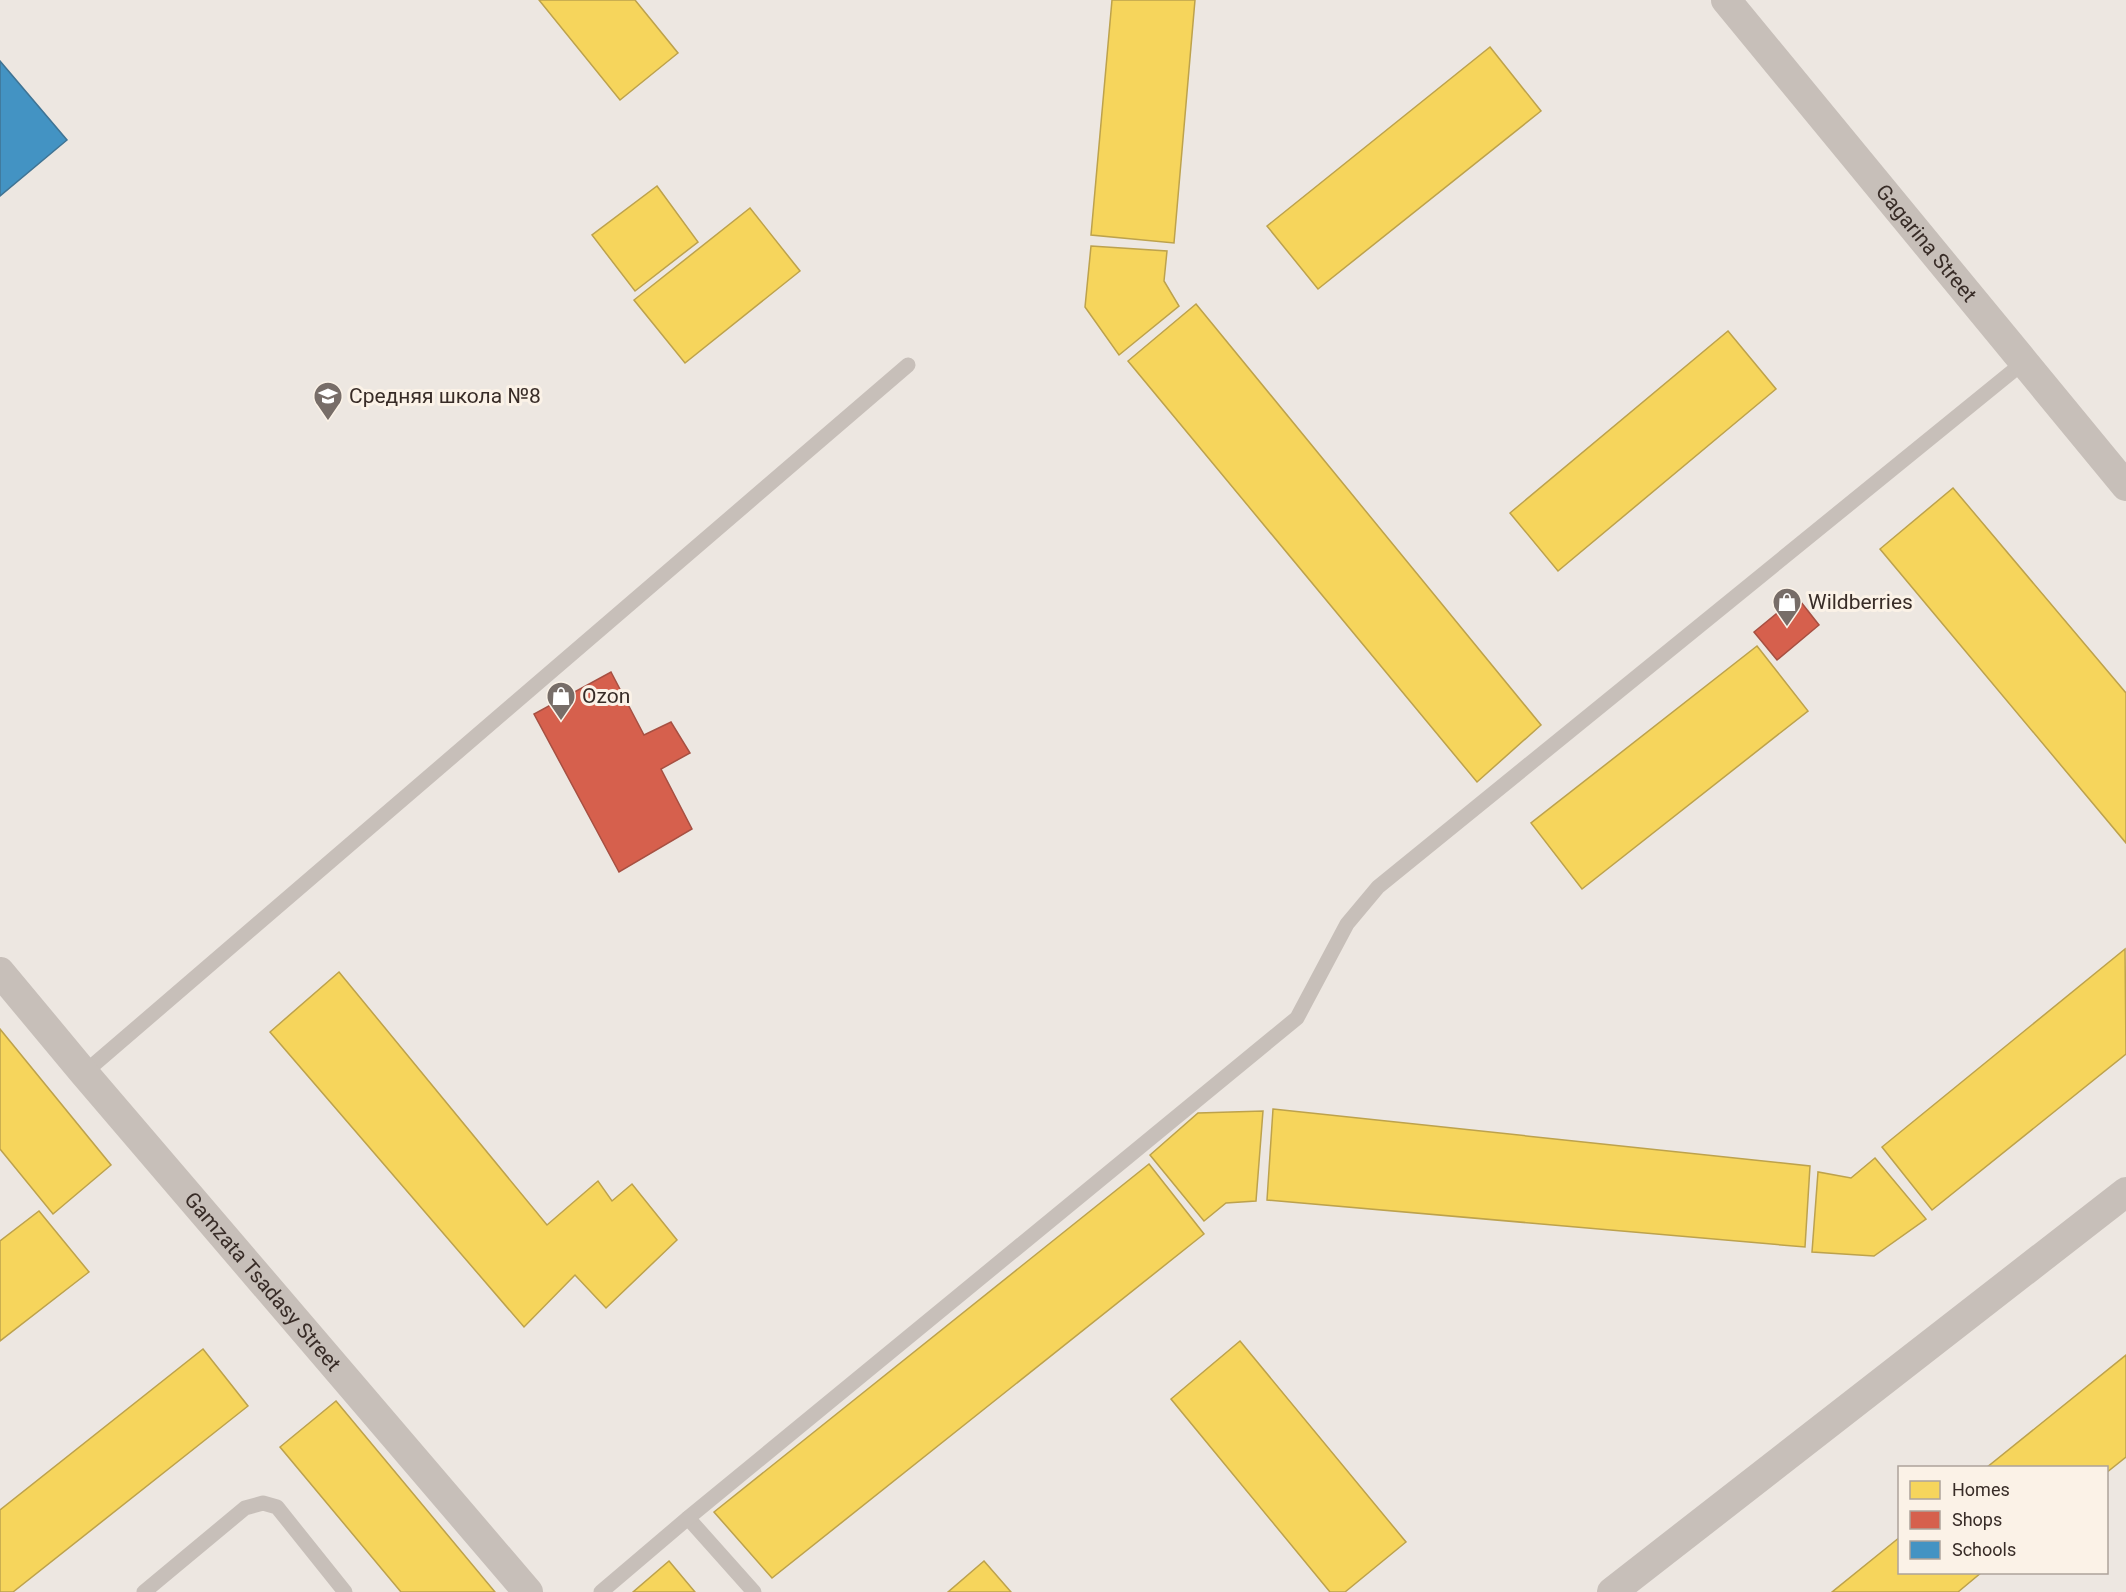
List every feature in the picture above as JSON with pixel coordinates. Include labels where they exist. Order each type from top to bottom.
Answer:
[{"type":"street","name":"Gagarina Street","points":[[1726,0],[2126,486]]},
{"type":"street","name":"Gamzata Tsadasy Street","points":[[0,972],[528,1592]]},
{"type":"street","points":[[1612,1592],[2126,1192]]},
{"type":"lane","points":[[601,1592],[688,1518],[1298,1018],[1347,924],[1377,887],[2024,362]]},
{"type":"lane","points":[[84,1073],[908,365]]},
{"type":"lane","points":[[144,1592],[245,1508],[263,1503],[277,1507],[345,1592]]},
{"type":"lane","points":[[688,1518],[754,1592]]},
{"type":"building: Homes","points":[[539,0],[635,0],[678,53],[620,100]]},
{"type":"building: Homes","points":[[1112,0],[1195,0],[1174,243],[1091,235]]},
{"type":"building: Homes","points":[[1490,47],[1541,111],[1318,289],[1267,226]]},
{"type":"building: Homes","points":[[657,186],[698,242],[635,291],[592,235]]},
{"type":"building: Homes","points":[[750,208],[800,271],[685,363],[634,300]]},
{"type":"building: Homes","points":[[1091,246],[1167,251],[1164,281],[1179,306],[1119,355],[1085,307]]},
{"type":"building: Homes","points":[[1196,304],[1541,725],[1477,782],[1128,361]]},
{"type":"building: Homes","points":[[1728,331],[1776,389],[1558,571],[1510,513]]},
{"type":"building: Homes","points":[[1953,488],[2126,693],[2126,843],[1880,549]]},
{"type":"building: Homes","points":[[1757,646],[1808,711],[1582,889],[1531,823]]},
{"type":"building: Homes","points":[[2125,949],[2126,1054],[1932,1210],[1882,1147]]},
{"type":"building: Homes","points":[[339,972],[547,1225],[598,1181],[612,1201],[632,1184],[677,1240],[606,1308],[575,1275],[524,1327],[270,1032]]},
{"type":"building: Homes","points":[[0,1029],[111,1165],[53,1214],[0,1149]]},
{"type":"building: Homes","points":[[1273,1109],[1810,1166],[1805,1247],[1267,1200]]},
{"type":"building: Homes","points":[[1263,1111],[1256,1201],[1226,1203],[1204,1221],[1150,1155],[1198,1113]]},
{"type":"building: Homes","points":[[1875,1158],[1926,1219],[1874,1256],[1812,1252],[1818,1172],[1851,1178]]},
{"type":"building: Homes","points":[[1149,1164],[1204,1234],[772,1578],[714,1512]]},
{"type":"building: Homes","points":[[39,1211],[89,1272],[0,1341],[0,1241]]},
{"type":"building: Homes","points":[[1240,1341],[1406,1542],[1345,1592],[1330,1592],[1171,1399]]},
{"type":"building: Homes","points":[[203,1349],[248,1406],[13,1592],[0,1592],[0,1510]]},
{"type":"building: Homes","points":[[2126,1355],[2126,1457],[2108,1471],[2108,1466],[1988,1466]]},
{"type":"building: Homes","points":[[336,1401],[495,1592],[401,1592],[280,1447]]},
{"type":"building: Homes","points":[[1898,1539],[1898,1574],[1980,1574],[1958,1592],[1832,1592]]},
{"type":"building: Homes","points":[[669,1561],[695,1592],[633,1592]]},
{"type":"building: Homes","points":[[984,1561],[1011,1592],[948,1592]]},
{"type":"building: Shops","name":"Wildberries","points":[[1797,597],[1819,625],[1777,660],[1754,632]]},
{"type":"building: Shops","points":[[611,672],[644,735],[671,722],[690,753],[661,769],[692,829],[619,872],[534,714]]},
{"type":"building: Schools","points":[[0,61],[67,140],[0,196]]},
{"type":"place","name":"Средняя школа №8","points":[[328,422]]},
{"type":"place","name":"Wildberries","points":[[1787,628]]},
{"type":"place","name":"Ozon","points":[[561,722]]}]
